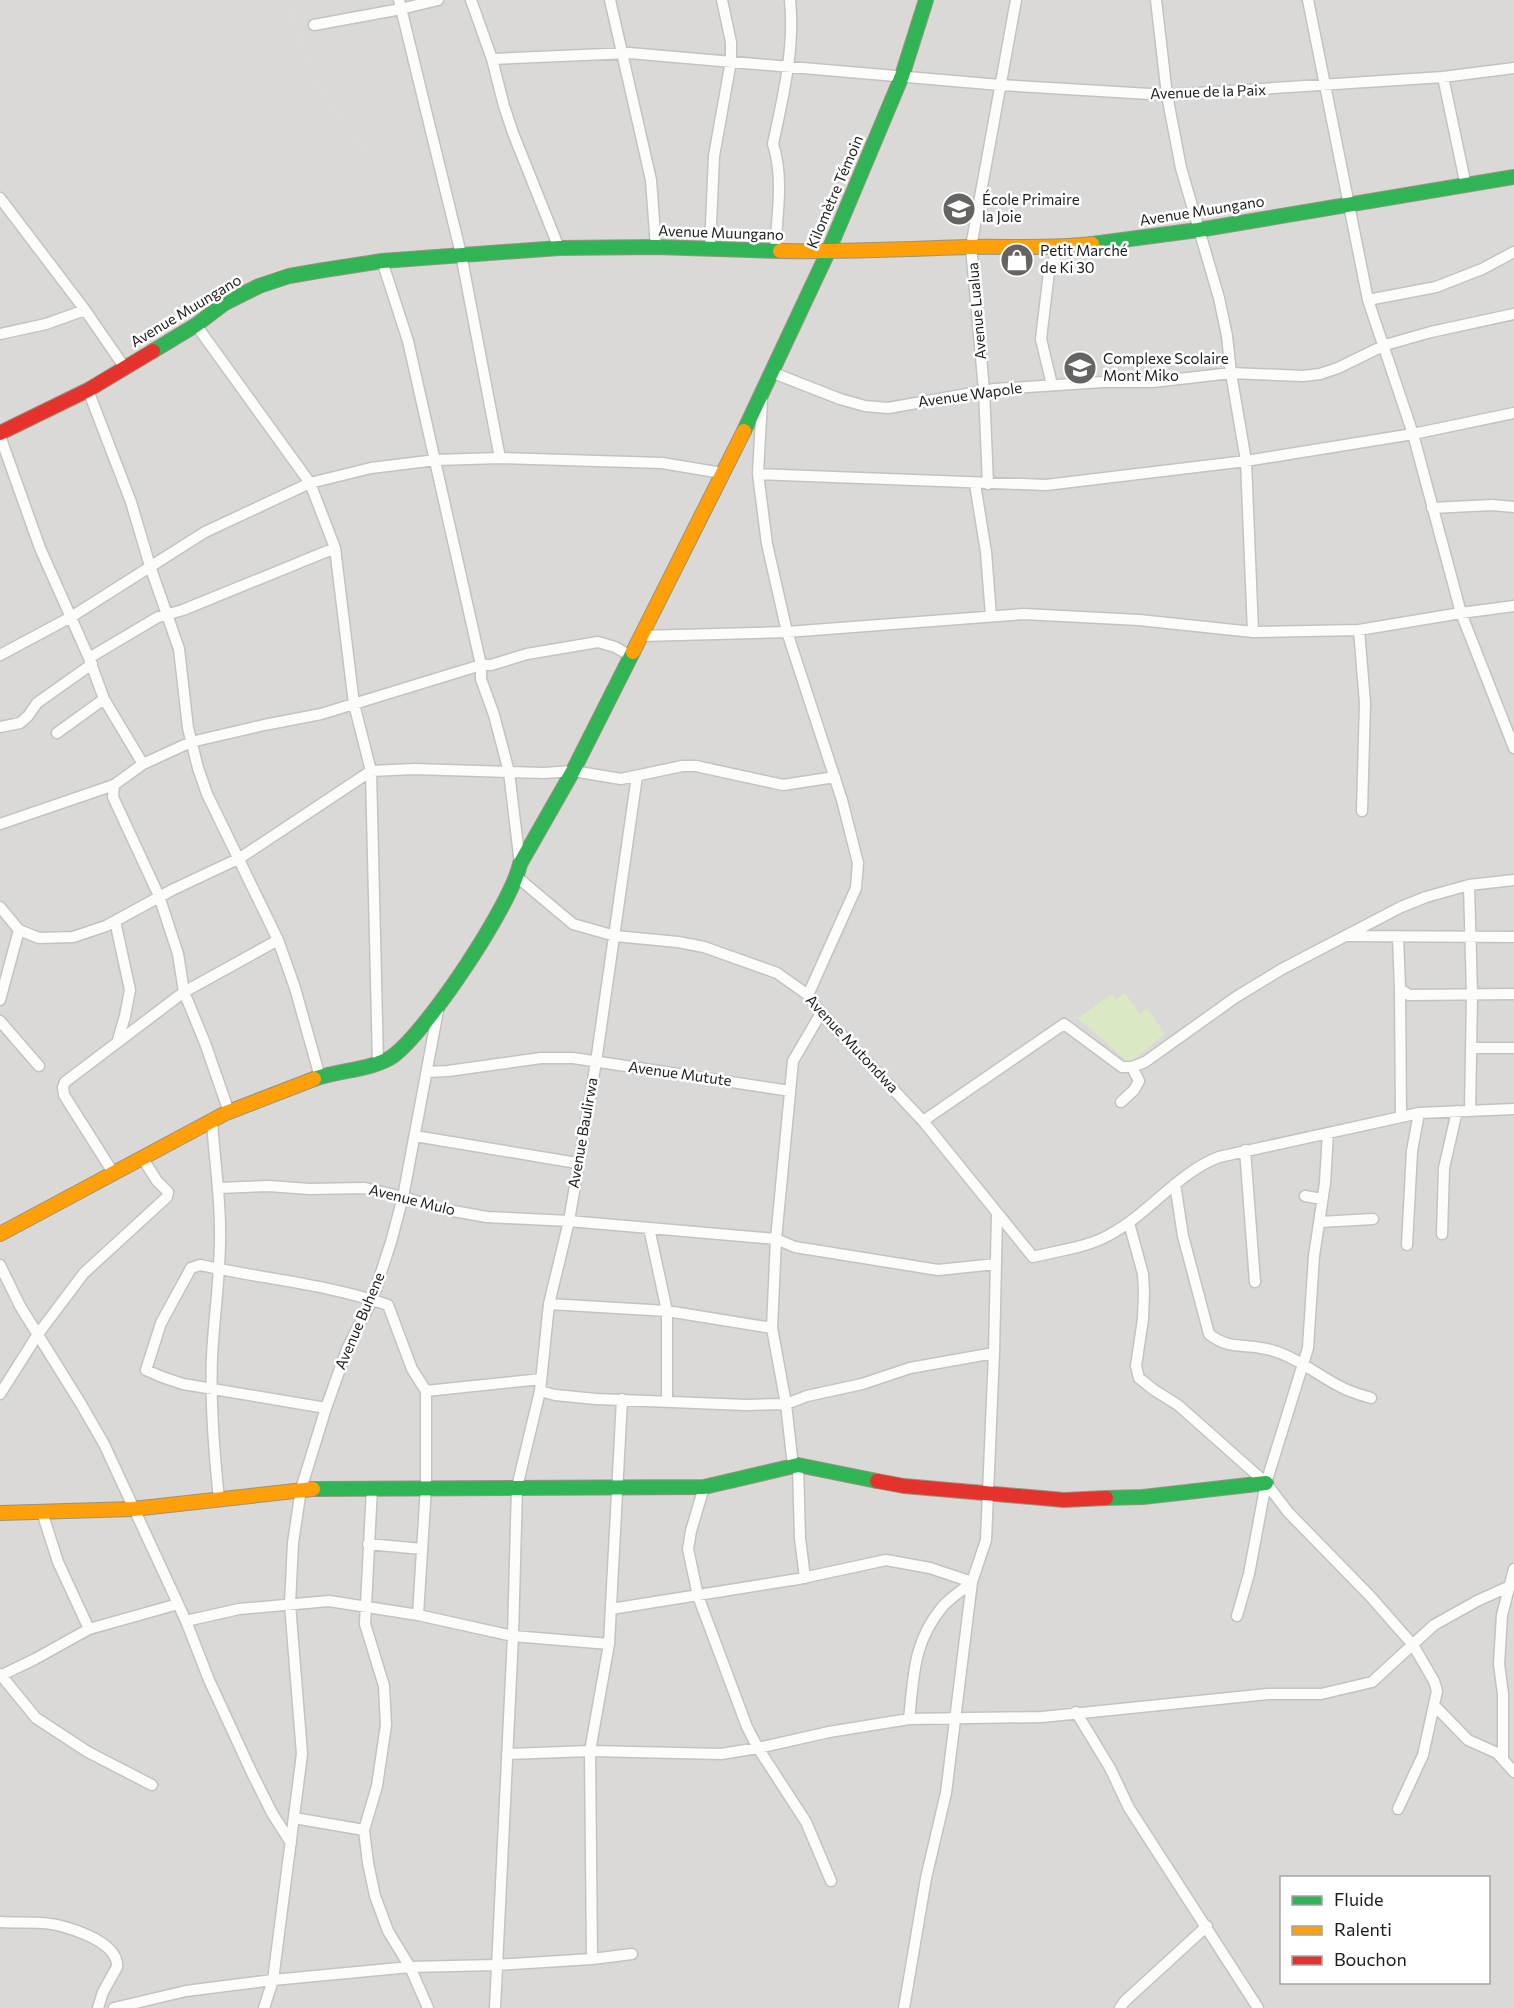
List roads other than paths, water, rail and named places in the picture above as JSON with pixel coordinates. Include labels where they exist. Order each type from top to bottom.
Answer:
[{"type":"street","points":[[314,25],[400,5],[438,0]]},
{"type":"street","points":[[471,0],[492,59],[507,115],[559,248]]},
{"type":"street","points":[[610,0],[651,180],[656,247]]},
{"type":"street","points":[[710,249],[714,156],[730,61],[731,42],[722,0]]},
{"type":"street","points":[[775,250],[779,182],[778,159],[773,144],[788,66],[792,32],[790,0]]},
{"type":"street","name":"Kilomètre Témoin","points":[[0,1234],[229,1112],[320,1077],[378,1063],[393,1056],[405,1045],[440,1002],[480,943],[573,771],[763,393],[828,252],[902,76],[927,0]]},
{"type":"street","name":"Avenue Lualua","points":[[988,484],[984,390],[971,247],[1016,0]]},
{"type":"street","points":[[1156,0],[1167,95],[1181,168],[1227,336],[1245,461],[1253,632]]},
{"type":"street","points":[[1308,0],[1368,300],[1413,434],[1461,613],[1514,748]]},
{"type":"street","points":[[400,5],[461,254],[500,458]]},
{"type":"street","name":"Avenue de la Paix","points":[[492,59],[622,53],[1000,85],[1167,95],[1443,77],[1514,68]]},
{"type":"street","points":[[1443,77],[1466,186]]},
{"type":"street","name":"Avenue Muungano","points":[[0,434],[88,390],[196,325],[225,303],[259,286],[301,274],[382,261],[559,248],[656,247],[828,252],[971,247],[1059,248],[1198,230],[1514,177]]},
{"type":"street","points":[[0,198],[85,310],[125,368]]},
{"type":"street","points":[[1052,385],[1041,339],[1049,272],[1059,248]]},
{"type":"street","points":[[1368,300],[1436,287],[1482,269],[1514,252]]},
{"type":"street","points":[[382,261],[408,341],[481,665],[481,679],[495,715],[509,772],[519,870]]},
{"type":"street","points":[[0,334],[46,324],[85,310]]},
{"type":"street","name":"Avenue Wapole","points":[[771,372],[840,399],[865,406],[888,408],[984,390],[1161,381],[1231,373],[1303,376],[1320,374],[1338,368],[1385,345],[1431,332],[1514,314]]},
{"type":"street","points":[[196,325],[310,483],[335,548],[354,704],[371,771],[378,1063]]},
{"type":"street","points":[[88,390],[131,502],[150,566],[179,648],[191,742],[207,794],[278,940],[295,988],[320,1077]]},
{"type":"street","points":[[763,393],[758,474],[767,544],[787,632],[835,777],[858,863],[856,888],[808,995]]},
{"type":"street","points":[[758,474],[1046,485],[1245,461],[1413,434],[1514,413]]},
{"type":"street","points":[[0,434],[40,548],[90,661],[104,699],[143,765]]},
{"type":"street","points":[[0,655],[71,617],[205,532],[310,483],[371,468],[436,459],[500,458],[662,463],[722,473]]},
{"type":"street","points":[[975,484],[986,552],[991,616]]},
{"type":"street","points":[[1432,508],[1492,505],[1514,507]]},
{"type":"street","points":[[0,727],[20,723],[37,703],[90,661],[158,617],[335,548]]},
{"type":"street","points":[[641,636],[787,632],[1023,614],[1138,620],[1253,632],[1359,630],[1514,606]]},
{"type":"street","points":[[1359,630],[1365,702],[1362,811]]},
{"type":"street","points":[[0,824],[114,785],[143,765],[191,742],[321,714],[481,665],[491,665],[527,654],[598,642],[615,647],[631,656]]},
{"type":"street","points":[[57,733],[104,699]]},
{"type":"street","points":[[0,907],[19,930],[39,938],[73,937],[106,926],[159,897],[240,858],[371,771],[414,769],[509,772],[573,771],[609,778],[637,776],[689,766],[711,768],[783,785],[835,777]]},
{"type":"street","name":"Avenue Baulirwa","points":[[495,2008],[513,1636],[517,1487],[540,1391],[549,1304],[569,1221],[577,1163],[596,1062],[637,776]]},
{"type":"street","points":[[114,785],[113,797],[159,897],[178,954],[184,992],[229,1112]]},
{"type":"street","name":"Avenue Mutondwa","points":[[519,870],[573,924],[615,936],[704,947],[777,973],[808,995],[821,1013],[923,1121],[1033,1257],[1108,1236],[1129,1223]]},
{"type":"street","points":[[923,1121],[1064,1024],[1122,1067],[1145,1062],[1236,998],[1282,969],[1414,901],[1469,885],[1514,880]]},
{"type":"street","points":[[1469,885],[1472,994],[1470,1111]]},
{"type":"street","points":[[115,921],[130,990],[118,1040]]},
{"type":"street","points":[[0,1000],[19,930]]},
{"type":"street","points":[[1346,936],[1514,937]]},
{"type":"street","points":[[1398,937],[1401,1117]]},
{"type":"street","points":[[114,1174],[64,1095],[64,1082],[184,992],[278,940]]},
{"type":"street","points":[[1400,989],[1409,995],[1514,994]]},
{"type":"street","name":"Avenue Buhene","points":[[264,2008],[273,1980],[302,1754],[290,1604],[293,1543],[301,1489],[346,1349],[372,1300],[403,1197],[440,1002]]},
{"type":"street","points":[[805,1578],[795,1466],[772,1328],[776,1239],[793,1062],[821,1013]]},
{"type":"street","points":[[0,1021],[39,1066]]},
{"type":"street","points":[[1471,1048],[1514,1048]]},
{"type":"street","name":"Avenue Mutute","points":[[427,1072],[540,1058],[573,1058],[790,1091]]},
{"type":"street","points":[[1121,1102],[1134,1090],[1139,1081],[1132,1066]]},
{"type":"street","points":[[1398,1809],[1423,1755],[1436,1685],[1413,1645],[1370,1596],[1302,1528],[1266,1484],[1178,1404],[1139,1378],[1136,1366],[1143,1319],[1144,1282],[1129,1223],[1175,1184],[1208,1161],[1245,1150],[1419,1113],[1514,1109]]},
{"type":"street","points":[[1442,1234],[1444,1167],[1457,1111]]},
{"type":"street","points":[[1407,1245],[1412,1151],[1419,1113]]},
{"type":"street","points":[[212,1120],[219,1188],[220,1270],[212,1357],[212,1427],[219,1499]]},
{"type":"street","points":[[1237,1616],[1249,1574],[1266,1484],[1303,1366],[1311,1328],[1314,1256],[1320,1222],[1328,1133]]},
{"type":"street","points":[[415,1136],[577,1163]]},
{"type":"street","points":[[1245,1150],[1255,1282]]},
{"type":"street","points":[[0,1394],[38,1334],[84,1273],[168,1197],[168,1192],[157,1181],[143,1159]]},
{"type":"street","points":[[1175,1184],[1183,1236],[1209,1334],[1219,1342],[1232,1346],[1262,1348],[1286,1355],[1342,1388],[1371,1398]]},
{"type":"street","name":"Avenue Mulo","points":[[219,1188],[269,1186],[309,1189],[365,1188],[442,1209],[487,1217],[569,1221],[776,1239],[795,1247],[938,1270],[996,1264]]},
{"type":"street","points":[[1305,1196],[1322,1199]]},
{"type":"street","points":[[904,2008],[927,1878],[946,1793],[972,1582],[986,1540],[997,1215]]},
{"type":"street","points":[[1320,1222],[1373,1219]]},
{"type":"street","points":[[649,1228],[667,1311],[667,1400]]},
{"type":"street","points":[[0,1264],[20,1306],[98,1434],[178,1604],[208,1680],[272,1813],[291,1843]]},
{"type":"street","points":[[326,1408],[183,1384],[146,1370],[161,1323],[187,1272],[200,1265],[289,1280],[388,1305],[412,1369],[426,1391],[426,1487],[418,1616]]},
{"type":"street","points":[[549,1304],[667,1311],[772,1328]]},
{"type":"street","points":[[540,1391],[555,1395],[622,1399],[746,1405],[786,1404],[807,1396],[862,1384],[910,1368],[994,1353]]},
{"type":"street","points":[[426,1391],[541,1379]]},
{"type":"street","points":[[592,1959],[590,1751],[609,1644],[622,1399]]},
{"type":"street","points":[[0,1513],[133,1509],[301,1489],[704,1487],[795,1466],[904,1486],[1064,1500],[1143,1497],[1266,1484]]},
{"type":"street","points":[[704,1487],[688,1550],[698,1596],[747,1727],[806,1822],[831,1881]]},
{"type":"street","points":[[372,1488],[365,1624],[384,1686],[386,1725],[377,1786],[364,1830],[375,1896],[388,1931],[410,1967],[428,2008]]},
{"type":"street","points":[[42,1512],[58,1562],[89,1629]]},
{"type":"street","points":[[368,1544],[422,1549]]},
{"type":"street","points":[[611,1609],[805,1578],[886,1560],[930,1568],[972,1582]]},
{"type":"street","points":[[1503,1760],[1503,1694],[1499,1664],[1502,1615],[1514,1569]]},
{"type":"street","points":[[909,1719],[918,1650],[924,1635],[944,1604],[972,1582]]},
{"type":"street","points":[[507,1754],[590,1751],[721,1754],[829,1732],[909,1719],[1042,1716],[1268,1694],[1326,1694],[1374,1681],[1434,1625],[1510,1586]]},
{"type":"street","points":[[186,1622],[239,1609],[329,1601],[418,1616],[513,1636],[609,1644]]},
{"type":"street","points":[[152,1785],[88,1752],[36,1718],[1,1675],[89,1629],[178,1604]]},
{"type":"street","points":[[1434,1705],[1468,1740],[1497,1753],[1514,1772]]},
{"type":"street","points":[[1076,1712],[1110,1768],[1130,1808],[1258,2008]]},
{"type":"street","points":[[294,1818],[364,1830]]},
{"type":"street","points":[[0,1922],[43,1923],[69,1928],[105,1945],[113,1952],[117,1967],[102,1992],[98,2008]]},
{"type":"street","points":[[1120,2008],[1207,1926]]},
{"type":"street","points":[[114,2008],[186,1990],[273,1980],[410,1967],[496,1965],[632,1954]]},
{"type":"place","name":"École Primaire la Joie","points":[[959,209]]},
{"type":"place","name":"Petit Marché de Ki 30","points":[[1017,260]]},
{"type":"place","name":"Complexe Scolaire Mont Miko","points":[[1080,368]]}]
